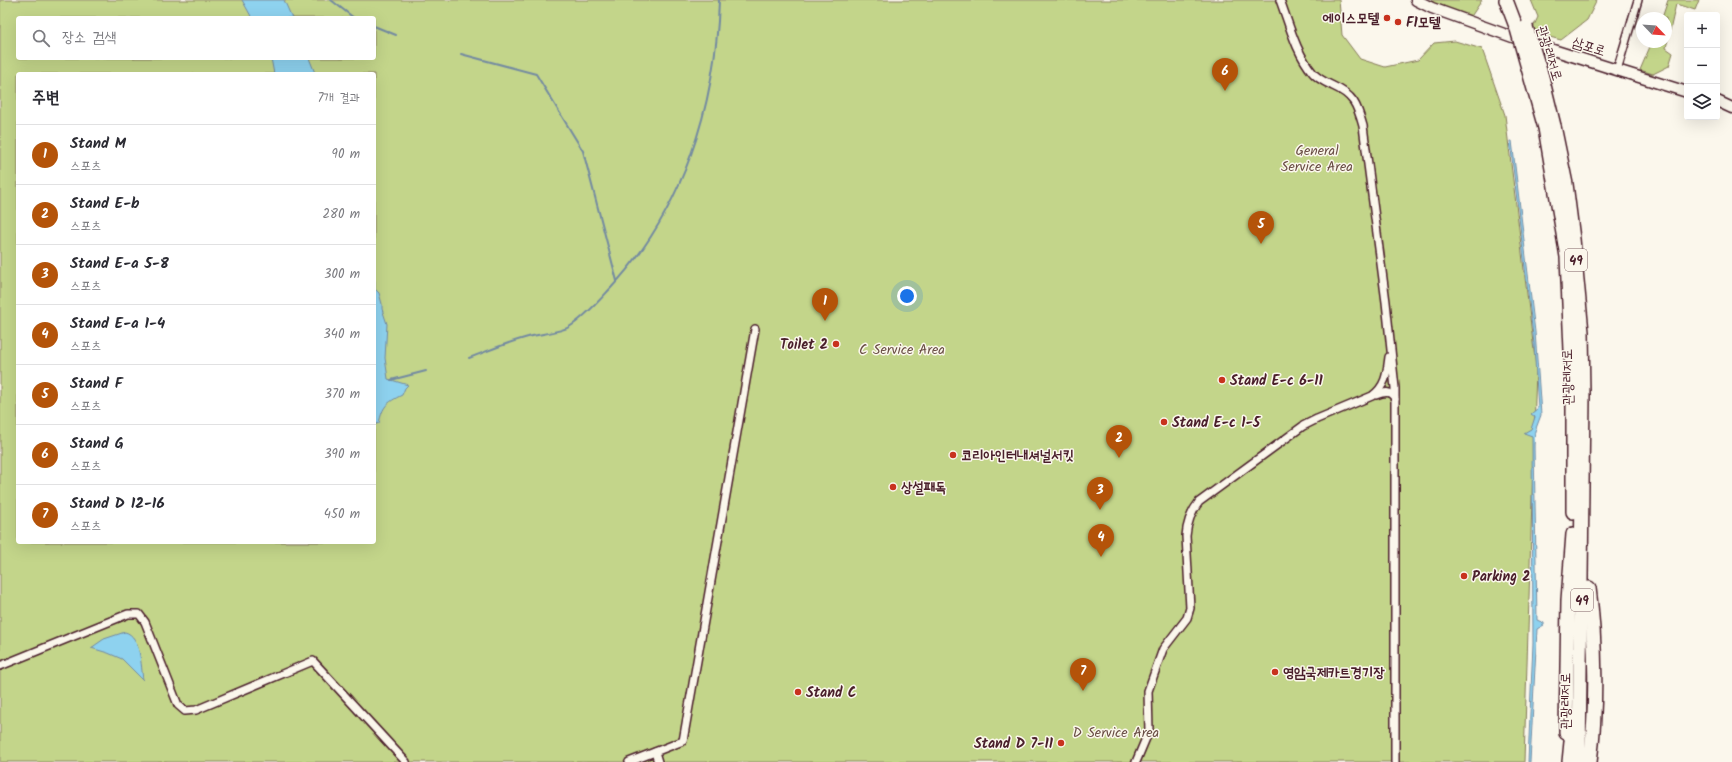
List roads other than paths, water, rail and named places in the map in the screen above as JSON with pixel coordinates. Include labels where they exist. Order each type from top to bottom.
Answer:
[{"type":"highway","name":"관광레저로","points":[[1506,0],[1521,28],[1542,77],[1549,127],[1566,184],[1574,239],[1582,332],[1578,396],[1573,725],[1569,762]]},
{"type":"highway","name":"관광레저로","points":[[1515,0],[1521,28]]},
{"type":"highway","name":"관광레저로","points":[[1577,530],[1579,762]]},
{"type":"highway","points":[[1563,762],[1566,735],[1568,600],[1577,530]]},
{"type":"highway","points":[[1577,530],[1590,599],[1593,661],[1593,713],[1590,762]]},
{"type":"street","points":[[1280,0],[1300,52],[1309,69],[1318,78],[1351,96],[1361,118],[1390,343],[1395,400],[1395,762]]},
{"type":"street","name":"삼포로","points":[[1416,0],[1432,8],[1518,40],[1684,91]]},
{"type":"street","points":[[1617,70],[1638,0]]},
{"type":"street","points":[[1720,102],[1732,108]]},
{"type":"street","points":[[629,762],[683,741],[755,329]]},
{"type":"street","points":[[1372,396],[1380,390],[1387,373],[1390,343]]},
{"type":"street","points":[[1136,762],[1149,731],[1148,691],[1163,649],[1186,618],[1190,608],[1186,536],[1187,527],[1193,509],[1199,502],[1303,426],[1384,392],[1389,392],[1392,394],[1395,400]]},
{"type":"street","points":[[0,666],[128,614],[139,614],[145,622],[178,705],[185,711],[196,710],[313,661],[406,762]]},
{"type":"street","points":[[655,752],[658,762]]},
{"type":"water","points":[[242,0],[284,0],[291,16],[251,16]]},
{"type":"water","points":[[271,60],[310,60],[315,72],[274,72]]},
{"type":"water","points":[[1510,141],[1512,141],[1535,332],[1541,415],[1535,431],[1534,445],[1537,620],[1544,623],[1544,625],[1537,629],[1530,762],[1528,762],[1533,643],[1532,436],[1524,433],[1531,429],[1535,417],[1531,414],[1538,408],[1534,344]]},
{"type":"water","points":[[376,290],[379,293],[387,324],[385,358],[388,379],[408,385],[402,395],[392,400],[386,406],[379,423],[376,424]]},
{"type":"water","points":[[125,632],[134,639],[137,645],[141,660],[143,680],[122,659],[91,648],[104,639]]},
{"type":"waterway","points":[[331,0],[351,16]]},
{"type":"waterway","points":[[469,358],[521,339],[566,329],[580,320],[595,305],[635,259],[657,227],[676,192],[691,156],[711,79],[719,0]]},
{"type":"waterway","points":[[376,27],[396,35]]},
{"type":"waterway","points":[[461,54],[536,74],[583,151],[617,281]]},
{"type":"waterway","points":[[391,380],[426,371]]},
{"type":"place","name":"에이스모텔","points":[[1387,18]]},
{"type":"place","name":"F1모텔","points":[[1398,22]]},
{"type":"place","name":"Stand G","points":[[1225,91]]},
{"type":"place","name":"Stand F","points":[[1261,244]]},
{"type":"place","name":"Stand M","points":[[825,321]]},
{"type":"place","name":"Toilet 2","points":[[836,344]]},
{"type":"place","name":"Stand E-c 6-11","points":[[1222,380]]},
{"type":"place","name":"Stand E-c 1-5","points":[[1164,422]]},
{"type":"place","name":"코리아인터내셔널서킷","points":[[953,455]]},
{"type":"place","name":"Stand E-b","points":[[1119,458]]},
{"type":"place","name":"상설패독","points":[[893,487]]},
{"type":"place","name":"Stand E-a 5-8","points":[[1100,510]]},
{"type":"place","name":"Stand E-a 1-4","points":[[1101,557]]},
{"type":"place","name":"Parking 2","points":[[1464,576]]},
{"type":"place","name":"영암국제카트경기장","points":[[1275,672]]},
{"type":"place","name":"Stand D 12-16","points":[[1083,691]]},
{"type":"place","name":"Stand C","points":[[798,692]]},
{"type":"place","name":"Stand D 7-11","points":[[1061,743]]},
{"type":"park label","name":"General Service Area","points":[[1317,158]]},
{"type":"park label","name":"C Service Area","points":[[902,349]]},
{"type":"park label","name":"D Service Area","points":[[1116,732]]}]
